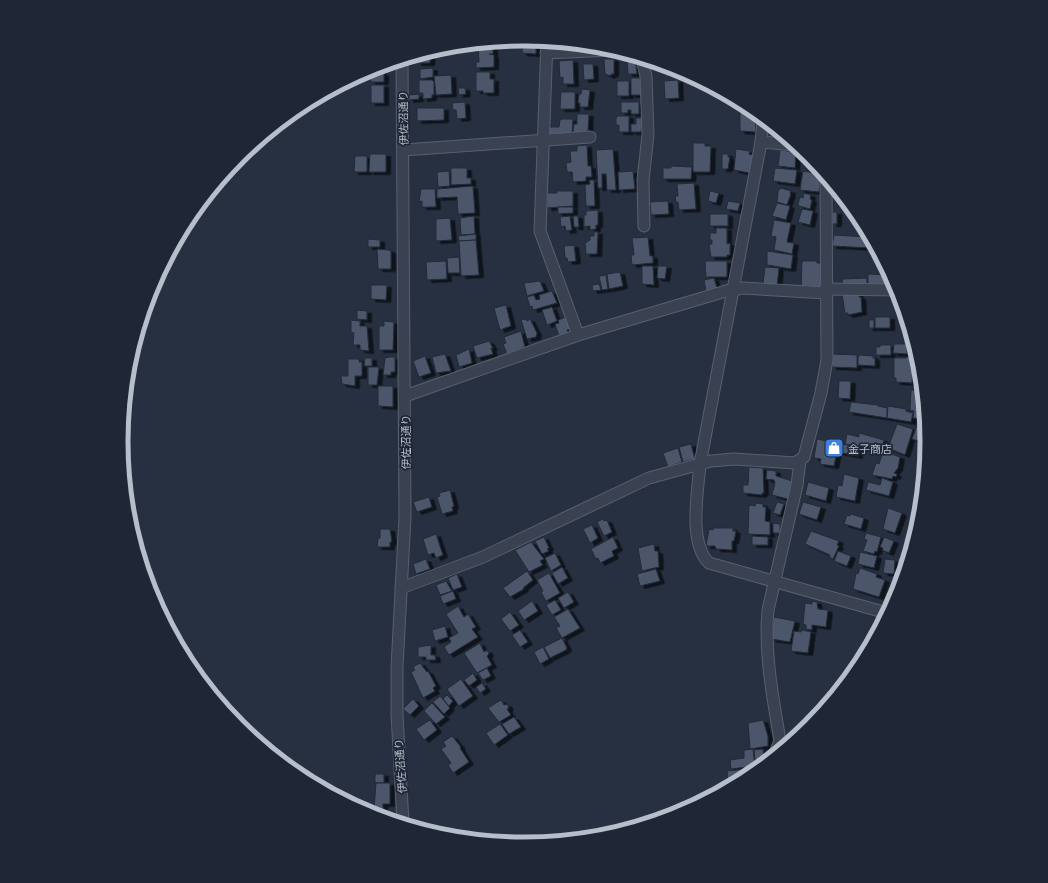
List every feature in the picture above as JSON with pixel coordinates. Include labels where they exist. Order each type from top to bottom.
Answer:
[{"type":"street","points":[[547,47],[540,231],[578,335]]},
{"type":"street","points":[[546,53],[587,51]]},
{"type":"street","name":"伊佐沼通り","points":[[402,65],[405,517],[396,714],[403,818]]},
{"type":"street","points":[[643,65],[646,76],[648,135],[643,180],[644,226]]},
{"type":"street","points":[[762,126],[761,142],[734,290],[717,367],[700,464],[696,514],[698,544],[704,558],[709,563],[881,612]]},
{"type":"street","points":[[403,150],[590,137]]},
{"type":"street","points":[[761,142],[785,144]]},
{"type":"street","points":[[401,588],[483,557],[649,478],[700,464],[734,459],[795,463],[800,461],[804,457],[806,451],[821,393],[827,360],[826,187]]},
{"type":"street","points":[[405,396],[578,335],[743,288],[826,291],[889,290]]},
{"type":"street","points":[[778,744],[780,740],[767,651],[766,630],[768,610],[797,485],[800,461]]},
{"type":"building","points":[[522,46],[539,47],[536,47],[536,54],[522,53]]},
{"type":"building","points":[[493,47],[493,54],[489,54],[494,55],[494,67],[476,68],[476,62],[479,62],[478,49]]},
{"type":"building","points":[[430,57],[430,63],[417,63],[417,61]]},
{"type":"building","points":[[604,59],[614,59],[614,74],[611,74],[611,76],[605,74]]},
{"type":"building","points":[[627,59],[636,62],[637,74],[628,74]]},
{"type":"building","points":[[573,60],[574,84],[563,84],[563,77],[560,78],[559,61]]},
{"type":"building","points":[[583,64],[593,64],[594,79],[584,80]]},
{"type":"building","points":[[433,68],[433,77],[420,79],[420,69]]},
{"type":"building","points":[[476,72],[490,72],[490,79],[494,79],[494,93],[483,93],[483,91],[476,91]]},
{"type":"building","points":[[384,73],[384,82],[371,82],[371,77]]},
{"type":"building","points":[[451,75],[452,94],[436,95],[434,76]]},
{"type":"building","points":[[631,78],[640,78],[643,95],[631,95]]},
{"type":"building","points":[[419,80],[432,80],[434,82],[434,95],[432,95],[432,98],[423,99],[423,93],[419,93]]},
{"type":"building","points":[[678,80],[679,98],[665,99],[664,81]]},
{"type":"building","points":[[617,81],[629,81],[629,96],[617,96]]},
{"type":"building","points":[[371,85],[384,85],[384,103],[371,103]]},
{"type":"building","points":[[458,88],[465,88],[466,94],[459,95]]},
{"type":"building","points":[[582,89],[590,90],[588,107],[580,107],[580,103],[578,103],[579,94],[581,94]]},
{"type":"building","points":[[561,92],[575,92],[575,109],[560,109]]},
{"type":"building","points":[[419,94],[419,99],[409,100],[409,95]]},
{"type":"building","points":[[465,102],[466,118],[457,119],[456,110],[453,110],[452,103]]},
{"type":"building","points":[[621,102],[639,102],[639,114],[631,114],[631,110],[628,110],[628,113],[621,113]]},
{"type":"building","points":[[417,108],[444,108],[444,120],[417,121]]},
{"type":"building","points":[[740,111],[755,121],[756,132],[740,131]]},
{"type":"building","points":[[577,114],[589,114],[588,131],[586,131],[586,134],[573,133],[574,124],[577,124]]},
{"type":"building","points":[[618,116],[629,116],[629,132],[619,132],[619,125],[616,125],[616,118]]},
{"type":"building","points":[[636,118],[643,118],[641,132],[631,132],[631,124],[636,124]]},
{"type":"building","points":[[573,119],[572,134],[549,135],[548,127],[559,127],[560,120]]},
{"type":"building","points":[[693,143],[705,143],[705,146],[711,146],[710,172],[693,172]]},
{"type":"building","points":[[587,145],[588,166],[591,166],[592,177],[586,177],[586,181],[573,182],[572,172],[567,172],[566,163],[571,162],[570,151],[577,151],[577,146]]},
{"type":"building","points":[[613,149],[616,190],[607,190],[606,174],[602,174],[602,188],[598,188],[596,150]]},
{"type":"building","points":[[736,149],[750,151],[749,154],[753,155],[750,173],[734,170]]},
{"type":"building","points":[[780,150],[793,152],[796,154],[795,168],[778,166]]},
{"type":"building","points":[[370,154],[386,154],[386,172],[369,172]]},
{"type":"building","points":[[722,154],[728,154],[728,157],[730,157],[728,169],[722,169]]},
{"type":"building","points":[[355,156],[367,156],[367,172],[354,172]]},
{"type":"building","points":[[805,164],[812,171],[807,170],[807,168],[805,168]]},
{"type":"building","points":[[671,166],[692,167],[691,179],[663,179],[663,168],[671,168]]},
{"type":"building","points":[[451,168],[467,168],[467,178],[471,178],[471,184],[451,185]]},
{"type":"building","points":[[775,168],[797,170],[795,184],[773,181]]},
{"type":"building","points":[[449,171],[450,186],[438,187],[437,172]]},
{"type":"building","points":[[633,171],[635,189],[619,190],[618,172]]},
{"type":"building","points":[[803,171],[814,173],[820,180],[819,192],[800,190]]},
{"type":"building","points":[[589,180],[594,180],[595,206],[586,206],[585,185],[590,184]]},
{"type":"building","points":[[694,183],[696,209],[679,210],[678,202],[676,202],[675,196],[678,196],[677,184]]},
{"type":"building","points":[[473,186],[475,213],[458,214],[457,197],[437,198],[437,189]]},
{"type":"building","points":[[781,188],[791,191],[787,205],[777,202],[778,191]]},
{"type":"building","points":[[421,189],[435,189],[436,207],[422,207],[422,201],[419,202]]},
{"type":"building","points":[[557,191],[573,191],[573,206],[547,208],[547,193],[557,193]]},
{"type":"building","points":[[710,191],[719,193],[716,203],[708,201]]},
{"type":"building","points":[[804,193],[811,195],[810,199],[812,200],[810,209],[799,206],[798,204],[800,197],[803,198]]},
{"type":"building","points":[[668,201],[669,214],[651,215],[650,202]]},
{"type":"building","points":[[728,201],[740,203],[738,211],[726,209]]},
{"type":"building","points":[[777,203],[790,206],[786,220],[772,216]]},
{"type":"building","points":[[558,207],[573,207],[573,213],[558,214]]},
{"type":"building","points":[[802,209],[813,211],[810,225],[798,222]]},
{"type":"building","points":[[598,210],[598,225],[596,225],[596,229],[590,230],[590,226],[584,227],[584,215],[586,215],[586,211]]},
{"type":"building","points":[[832,212],[837,212],[837,224],[832,224]]},
{"type":"building","points":[[710,214],[728,214],[728,226],[710,226]]},
{"type":"building","points":[[474,216],[475,234],[461,235],[460,218]]},
{"type":"building","points":[[570,216],[572,230],[566,231],[565,226],[561,227],[560,217]]},
{"type":"building","points":[[573,216],[578,216],[579,227],[574,227]]},
{"type":"building","points":[[450,218],[452,240],[436,241],[436,219]]},
{"type":"building","points":[[774,220],[791,223],[787,242],[794,243],[792,254],[774,250],[776,237],[771,236]]},
{"type":"building","points":[[716,228],[727,228],[727,244],[730,243],[730,255],[727,255],[727,257],[711,257],[709,244],[712,244],[712,240],[710,240],[710,233],[716,233]]},
{"type":"building","points":[[594,232],[598,232],[597,254],[586,254],[585,243],[590,240],[590,236],[594,236]]},
{"type":"building","points":[[476,234],[476,240],[459,241],[458,236]]},
{"type":"building","points":[[834,235],[862,237],[869,248],[832,246]]},
{"type":"building","points":[[648,237],[650,256],[653,256],[653,263],[632,265],[631,255],[634,255],[632,238]]},
{"type":"building","points":[[368,239],[380,240],[380,247],[368,247]]},
{"type":"building","points":[[476,240],[479,275],[461,276],[459,241]]},
{"type":"building","points":[[574,245],[576,261],[568,262],[567,258],[565,258],[564,246]]},
{"type":"building","points":[[377,249],[391,251],[391,269],[378,269]]},
{"type":"building","points":[[767,251],[793,255],[791,269],[767,265]]},
{"type":"building","points":[[459,257],[460,273],[448,273],[447,258]]},
{"type":"building","points":[[446,261],[447,279],[427,280],[426,262]]},
{"type":"building","points":[[705,261],[727,261],[727,277],[706,277]]},
{"type":"building","points":[[802,261],[817,261],[817,263],[822,263],[822,288],[806,286],[801,290]]},
{"type":"building","points":[[642,266],[653,266],[654,285],[642,284]]},
{"type":"building","points":[[658,266],[667,266],[665,279],[657,278]]},
{"type":"building","points":[[765,267],[779,268],[777,286],[763,284]]},
{"type":"building","points":[[620,272],[623,286],[609,289],[607,274]]},
{"type":"building","points":[[868,274],[882,275],[887,286],[868,287]]},
{"type":"building","points":[[606,275],[608,289],[602,290],[599,276]]},
{"type":"building","points":[[714,278],[717,288],[706,291],[704,280]]},
{"type":"building","points":[[867,278],[867,287],[843,288],[842,279]]},
{"type":"building","points":[[540,281],[544,291],[527,296],[524,283]]},
{"type":"building","points":[[599,284],[601,290],[593,291],[592,285]]},
{"type":"building","points":[[371,285],[387,285],[386,300],[371,299]]},
{"type":"building","points":[[552,291],[557,303],[533,310],[532,306],[530,307],[527,297],[534,295],[536,300],[540,299],[539,295]]},
{"type":"building","points":[[858,293],[859,297],[861,297],[862,312],[848,315],[848,313],[845,313],[842,294]]},
{"type":"building","points":[[506,305],[511,326],[500,330],[494,308]]},
{"type":"building","points":[[552,307],[557,321],[547,325],[542,310]]},
{"type":"building","points":[[357,310],[367,311],[367,320],[357,319]]},
{"type":"building","points":[[566,317],[570,329],[567,330],[568,333],[559,336],[555,324],[559,323],[558,320]]},
{"type":"building","points":[[875,317],[890,317],[890,328],[875,328]]},
{"type":"building","points":[[526,319],[527,321],[530,319],[537,333],[536,337],[527,339],[521,320]]},
{"type":"building","points":[[351,320],[360,321],[360,326],[367,326],[369,351],[360,350],[360,345],[353,345],[354,333],[351,332]]},
{"type":"building","points":[[869,320],[874,320],[874,328],[869,328]]},
{"type":"building","points":[[384,321],[394,322],[393,350],[379,350],[379,326],[384,326]]},
{"type":"building","points":[[521,331],[525,347],[507,354],[503,344],[506,343],[504,337]]},
{"type":"building","points":[[489,341],[493,348],[491,348],[493,354],[477,358],[473,346]]},
{"type":"building","points":[[894,344],[907,344],[907,354],[893,353]]},
{"type":"building","points":[[880,345],[891,345],[891,355],[876,355],[876,347],[880,347]]},
{"type":"building","points":[[469,349],[472,363],[459,367],[456,355]]},
{"type":"building","points":[[445,354],[451,371],[436,373],[432,357]]},
{"type":"building","points":[[833,354],[857,355],[857,368],[832,367]]},
{"type":"building","points":[[860,355],[873,356],[873,358],[875,358],[875,366],[858,365],[858,357]]},
{"type":"building","points":[[425,356],[431,373],[419,377],[413,361]]},
{"type":"building","points":[[395,357],[395,372],[391,372],[391,375],[383,375],[385,358]]},
{"type":"building","points":[[910,357],[913,369],[912,383],[896,382],[896,378],[894,378],[894,358]]},
{"type":"building","points":[[365,358],[372,358],[372,366],[364,366]]},
{"type":"building","points":[[348,359],[359,359],[359,362],[362,362],[362,376],[355,376],[355,386],[342,384],[341,376],[348,376]]},
{"type":"building","points":[[368,367],[379,367],[377,385],[368,385]]},
{"type":"building","points":[[839,381],[851,381],[850,399],[838,398]]},
{"type":"building","points":[[378,386],[393,386],[393,407],[378,406]]},
{"type":"building","points":[[911,390],[916,390],[919,419],[913,418],[914,411],[910,410]]},
{"type":"building","points":[[851,402],[878,405],[887,408],[887,418],[849,412]]},
{"type":"building","points":[[888,406],[906,409],[906,411],[913,413],[911,422],[887,418]]},
{"type":"building","points":[[897,424],[913,429],[905,455],[888,448]]},
{"type":"building","points":[[917,425],[919,426],[920,442],[912,439]]},
{"type":"building","points":[[859,433],[884,440],[882,450],[845,444],[847,434],[859,437]]},
{"type":"building","points":[[817,439],[858,447],[858,456],[837,452],[834,466],[820,464],[821,459],[814,458]]},
{"type":"building","points":[[691,444],[695,459],[683,462],[679,447]]},
{"type":"building","points":[[678,448],[682,462],[668,467],[663,453]]},
{"type":"building","points":[[883,451],[900,457],[898,468],[894,473],[897,474],[896,477],[893,476],[892,479],[872,475],[876,463],[879,464]]},
{"type":"building","points":[[749,467],[763,468],[764,493],[762,493],[762,495],[743,493],[743,485],[748,485]]},
{"type":"building","points":[[767,470],[776,471],[776,476],[792,481],[788,499],[772,495],[775,483],[774,480],[766,479]]},
{"type":"building","points":[[844,474],[859,478],[855,501],[836,497],[838,485],[842,486]]},
{"type":"building","points":[[882,478],[893,482],[889,496],[866,490],[868,482],[880,485]]},
{"type":"building","points":[[808,482],[829,488],[826,501],[805,495]]},
{"type":"building","points":[[450,490],[454,506],[452,507],[453,511],[442,514],[437,497],[440,496],[439,493]]},
{"type":"building","points":[[429,497],[432,507],[417,512],[413,502]]},
{"type":"building","points":[[777,502],[784,504],[780,515],[773,513]]},
{"type":"building","points":[[803,502],[821,507],[817,520],[799,514]]},
{"type":"building","points":[[756,503],[763,504],[763,507],[766,507],[765,521],[770,522],[770,535],[748,534],[749,505],[755,506]]},
{"type":"building","points":[[888,508],[902,513],[895,533],[883,529]]},
{"type":"building","points":[[851,514],[864,518],[861,529],[844,524],[847,515],[850,516]]},
{"type":"building","points":[[603,519],[604,521],[607,520],[612,532],[604,536],[597,522]]},
{"type":"building","points":[[773,523],[780,524],[780,533],[773,533]]},
{"type":"building","points":[[592,525],[598,538],[590,543],[583,529]]},
{"type":"building","points":[[713,528],[733,528],[733,531],[736,531],[734,541],[732,541],[732,550],[716,549],[715,546],[706,546],[709,529],[713,530]]},
{"type":"building","points":[[380,529],[390,529],[392,542],[390,542],[390,547],[377,547],[378,538],[380,538]]},
{"type":"building","points":[[811,531],[839,541],[837,545],[839,546],[833,559],[829,557],[830,555],[805,544]]},
{"type":"building","points":[[866,533],[881,537],[877,552],[875,551],[874,554],[863,551],[867,540],[864,539]]},
{"type":"building","points":[[436,534],[443,555],[436,558],[434,553],[428,555],[423,539]]},
{"type":"building","points":[[752,536],[768,537],[768,545],[752,545]]},
{"type":"building","points":[[544,537],[549,548],[547,549],[549,551],[542,554],[535,541]]},
{"type":"building","points":[[613,537],[618,548],[612,551],[614,556],[600,563],[598,558],[596,559],[591,549]]},
{"type":"building","points":[[884,537],[894,541],[889,553],[882,550],[883,548],[880,547]]},
{"type":"building","points":[[531,542],[544,559],[540,561],[543,565],[529,572],[515,550]]},
{"type":"building","points":[[654,544],[655,551],[658,551],[659,567],[642,571],[638,548]]},
{"type":"building","points":[[838,551],[851,556],[847,566],[834,561]]},
{"type":"building","points":[[860,552],[877,556],[874,568],[858,564]]},
{"type":"building","points":[[555,553],[561,565],[551,571],[545,558]]},
{"type":"building","points":[[898,558],[902,558],[899,569],[898,571]]},
{"type":"building","points":[[426,559],[430,569],[416,574],[413,564]]},
{"type":"building","points":[[885,559],[895,560],[894,574],[883,573]]},
{"type":"building","points":[[562,567],[568,578],[558,584],[552,573]]},
{"type":"building","points":[[860,568],[877,574],[876,577],[885,580],[879,597],[853,589],[856,573],[858,574]]},
{"type":"building","points":[[656,569],[660,581],[640,586],[637,574]]},
{"type":"building","points":[[527,571],[533,580],[523,588],[524,589],[510,597],[503,588]]},
{"type":"building","points":[[549,573],[560,593],[546,601],[537,580]]},
{"type":"building","points":[[457,574],[462,587],[453,590],[448,578]]},
{"type":"building","points":[[446,581],[452,591],[440,595],[436,585]]},
{"type":"building","points":[[453,591],[456,599],[443,604],[440,596]]},
{"type":"building","points":[[568,592],[574,602],[564,608],[558,598]]},
{"type":"building","points":[[555,600],[561,610],[552,615],[546,605]]},
{"type":"building","points":[[532,601],[538,611],[524,620],[518,611]]},
{"type":"building","points":[[812,601],[817,602],[818,609],[828,610],[826,627],[812,625],[812,630],[806,629],[806,625],[803,624],[805,603],[812,604]]},
{"type":"building","points":[[458,606],[464,617],[468,614],[476,627],[472,629],[478,637],[449,655],[444,647],[451,642],[449,638],[458,633],[446,614]]},
{"type":"building","points":[[568,609],[580,628],[562,638],[556,628],[560,626],[554,617]]},
{"type":"building","points":[[510,612],[519,625],[510,631],[501,619]]},
{"type":"building","points":[[774,617],[795,621],[790,642],[771,639]]},
{"type":"building","points":[[445,626],[448,637],[435,641],[432,630]]},
{"type":"building","points":[[520,630],[528,642],[520,647],[512,635]]},
{"type":"building","points":[[802,630],[811,632],[808,653],[791,651],[794,631],[801,632]]},
{"type":"building","points":[[562,638],[567,648],[566,650],[550,658],[544,647]]},
{"type":"building","points":[[480,643],[484,652],[487,650],[489,654],[487,656],[492,665],[477,673],[464,653]]},
{"type":"building","points":[[431,645],[431,655],[435,655],[436,660],[426,660],[426,657],[418,657],[418,647]]},
{"type":"building","points":[[543,647],[549,659],[540,664],[534,652]]},
{"type":"building","points":[[420,663],[427,672],[428,671],[436,686],[433,688],[435,691],[423,698],[411,672],[415,670],[413,667]]},
{"type":"building","points":[[487,668],[491,676],[483,680],[478,673]]},
{"type":"building","points":[[473,673],[477,680],[469,686],[464,680]]},
{"type":"building","points":[[461,679],[473,696],[459,706],[447,689]]},
{"type":"building","points":[[482,683],[486,689],[480,693],[476,687]]},
{"type":"building","points":[[447,695],[453,701],[449,706],[443,699]]},
{"type":"building","points":[[440,696],[450,708],[444,714],[433,702]]},
{"type":"building","points":[[413,699],[419,706],[410,715],[403,709]]},
{"type":"building","points":[[501,700],[504,705],[507,704],[509,708],[507,709],[511,715],[499,722],[488,708]]},
{"type":"building","points":[[432,703],[445,717],[436,724],[424,711]]},
{"type":"building","points":[[514,717],[521,727],[509,734],[502,724]]},
{"type":"building","points":[[430,720],[437,730],[424,740],[416,729]]},
{"type":"building","points":[[763,720],[768,736],[768,746],[750,749],[748,723]]},
{"type":"building","points":[[500,724],[508,735],[494,745],[486,733]]},
{"type":"building","points":[[452,736],[461,747],[460,748],[469,762],[453,773],[448,765],[451,763],[441,749],[446,746],[443,742]]},
{"type":"building","points":[[753,749],[755,762],[748,767],[731,769],[730,760],[744,758],[744,750]]},
{"type":"building","points":[[763,749],[764,756],[755,761],[754,750]]},
{"type":"building","points":[[745,769],[728,780],[727,771]]},
{"type":"building","points":[[375,774],[384,774],[384,783],[375,783]]},
{"type":"building","points":[[376,783],[390,783],[390,804],[383,804],[383,809],[374,807]]},
{"type":"place","name":"金子商店","points":[[834,448]]}]
